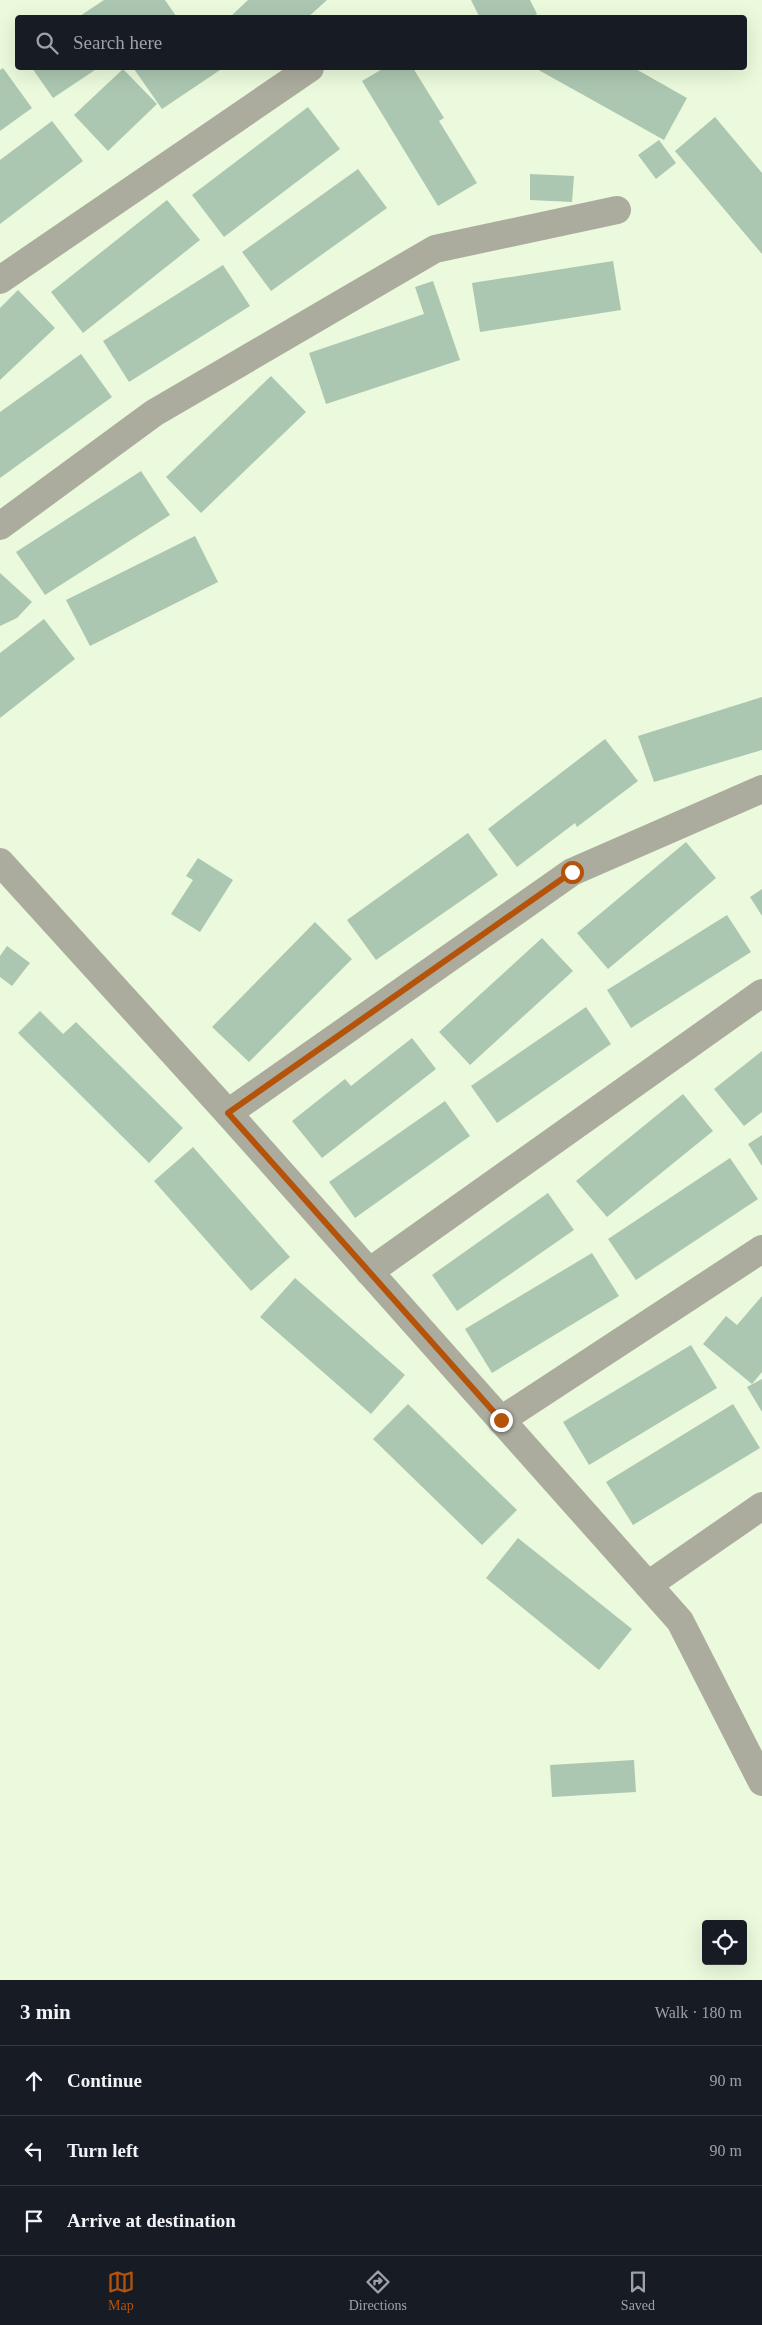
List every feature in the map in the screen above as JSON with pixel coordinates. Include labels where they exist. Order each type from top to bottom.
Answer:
[{"type":"street","points":[[0,280],[307,70]]},
{"type":"street","points":[[0,526],[154,413],[435,249],[618,210]]},
{"type":"street","points":[[228,1113],[572,872],[762,789]]},
{"type":"street","points":[[0,862],[228,1113],[680,1621],[762,1782]]},
{"type":"street","points":[[369,1272],[762,993]]},
{"type":"street","points":[[501,1420],[762,1249]]},
{"type":"street","points":[[648,1585],[762,1506]]},
{"type":"building","points":[[104,0],[165,0],[175,15],[82,15]]},
{"type":"building","points":[[248,0],[327,0],[310,15],[232,15]]},
{"type":"building","points":[[471,0],[530,0],[537,14],[535,15],[478,15]]},
{"type":"building","points":[[3,68],[32,108],[0,131],[0,70]]},
{"type":"building","points":[[33,70],[95,70],[53,98]]},
{"type":"building","points":[[122,70],[157,104],[108,151],[74,115]]},
{"type":"building","points":[[135,70],[220,70],[162,109]]},
{"type":"building","points":[[381,70],[414,70],[444,118],[439,121],[477,183],[438,206],[362,81]]},
{"type":"building","points":[[539,70],[638,70],[687,98],[664,140]]},
{"type":"building","points":[[308,107],[340,149],[224,237],[192,195]]},
{"type":"building","points":[[715,117],[762,173],[762,254],[675,151]]},
{"type":"building","points":[[52,121],[83,161],[0,224],[0,160]]},
{"type":"building","points":[[659,140],[676,163],[656,179],[638,155]]},
{"type":"building","points":[[358,169],[387,208],[271,291],[242,252]]},
{"type":"building","points":[[530,174],[574,176],[572,202],[530,200]]},
{"type":"building","points":[[167,200],[200,240],[83,333],[51,292]]},
{"type":"building","points":[[613,261],[621,310],[480,332],[472,283]]},
{"type":"building","points":[[223,265],[250,306],[129,382],[103,341]]},
{"type":"building","points":[[433,281],[460,360],[326,404],[309,353],[424,314],[415,287]]},
{"type":"building","points":[[18,290],[55,328],[0,380],[0,308]]},
{"type":"building","points":[[81,354],[112,397],[0,478],[0,412]]},
{"type":"building","points":[[271,376],[306,412],[201,513],[166,477]]},
{"type":"building","points":[[141,471],[170,515],[45,595],[16,552]]},
{"type":"building","points":[[195,536],[218,582],[90,646],[66,600]]},
{"type":"building","points":[[0,573],[32,602],[17,618],[0,626]]},
{"type":"building","points":[[44,619],[75,659],[0,718],[0,653]]},
{"type":"building","points":[[762,697],[762,750],[654,782],[638,736]]},
{"type":"building","points":[[605,739],[638,781],[577,827],[575,823],[517,867],[488,829]]},
{"type":"building","points":[[468,833],[498,875],[376,960],[347,920]]},
{"type":"building","points":[[686,842],[716,878],[608,969],[577,933]]},
{"type":"building","points":[[198,858],[233,880],[200,932],[171,914],[193,880],[186,876]]},
{"type":"building","points":[[762,889],[762,916],[750,897]]},
{"type":"building","points":[[727,915],[751,952],[631,1028],[607,990]]},
{"type":"building","points":[[315,922],[352,959],[249,1062],[212,1027]]},
{"type":"building","points":[[542,938],[573,971],[470,1065],[439,1032]]},
{"type":"building","points":[[7,946],[30,963],[12,986],[0,977],[0,956]]},
{"type":"building","points":[[586,1007],[611,1044],[497,1123],[471,1086]]},
{"type":"building","points":[[40,1011],[63,1034],[76,1022],[183,1128],[149,1163],[18,1033]]},
{"type":"building","points":[[412,1038],[436,1069],[322,1158],[292,1121],[345,1079],[351,1086]]},
{"type":"building","points":[[762,1051],[762,1112],[744,1126],[714,1089]]},
{"type":"building","points":[[683,1094],[713,1131],[607,1217],[576,1181]]},
{"type":"building","points":[[445,1101],[470,1136],[355,1218],[329,1182]]},
{"type":"building","points":[[762,1135],[762,1166],[748,1144]]},
{"type":"building","points":[[193,1147],[290,1257],[251,1291],[154,1181]]},
{"type":"building","points":[[730,1158],[758,1199],[636,1280],[608,1239]]},
{"type":"building","points":[[548,1193],[574,1230],[457,1311],[432,1275]]},
{"type":"building","points":[[592,1253],[619,1296],[492,1373],[465,1329]]},
{"type":"building","points":[[295,1278],[405,1375],[371,1414],[260,1317]]},
{"type":"building","points":[[762,1296],[762,1372],[752,1384],[703,1344],[726,1316],[737,1325]]},
{"type":"building","points":[[691,1345],[717,1388],[589,1465],[563,1422]]},
{"type":"building","points":[[762,1379],[762,1412],[747,1387]]},
{"type":"building","points":[[408,1404],[517,1510],[482,1545],[373,1439]]},
{"type":"building","points":[[733,1404],[760,1448],[633,1525],[606,1482]]},
{"type":"building","points":[[518,1538],[632,1629],[599,1670],[486,1578]]},
{"type":"building","points":[[634,1760],[636,1792],[552,1797],[550,1765]]},
{"type":"route","points":[[501,1420],[228,1113],[572,872]]}]
